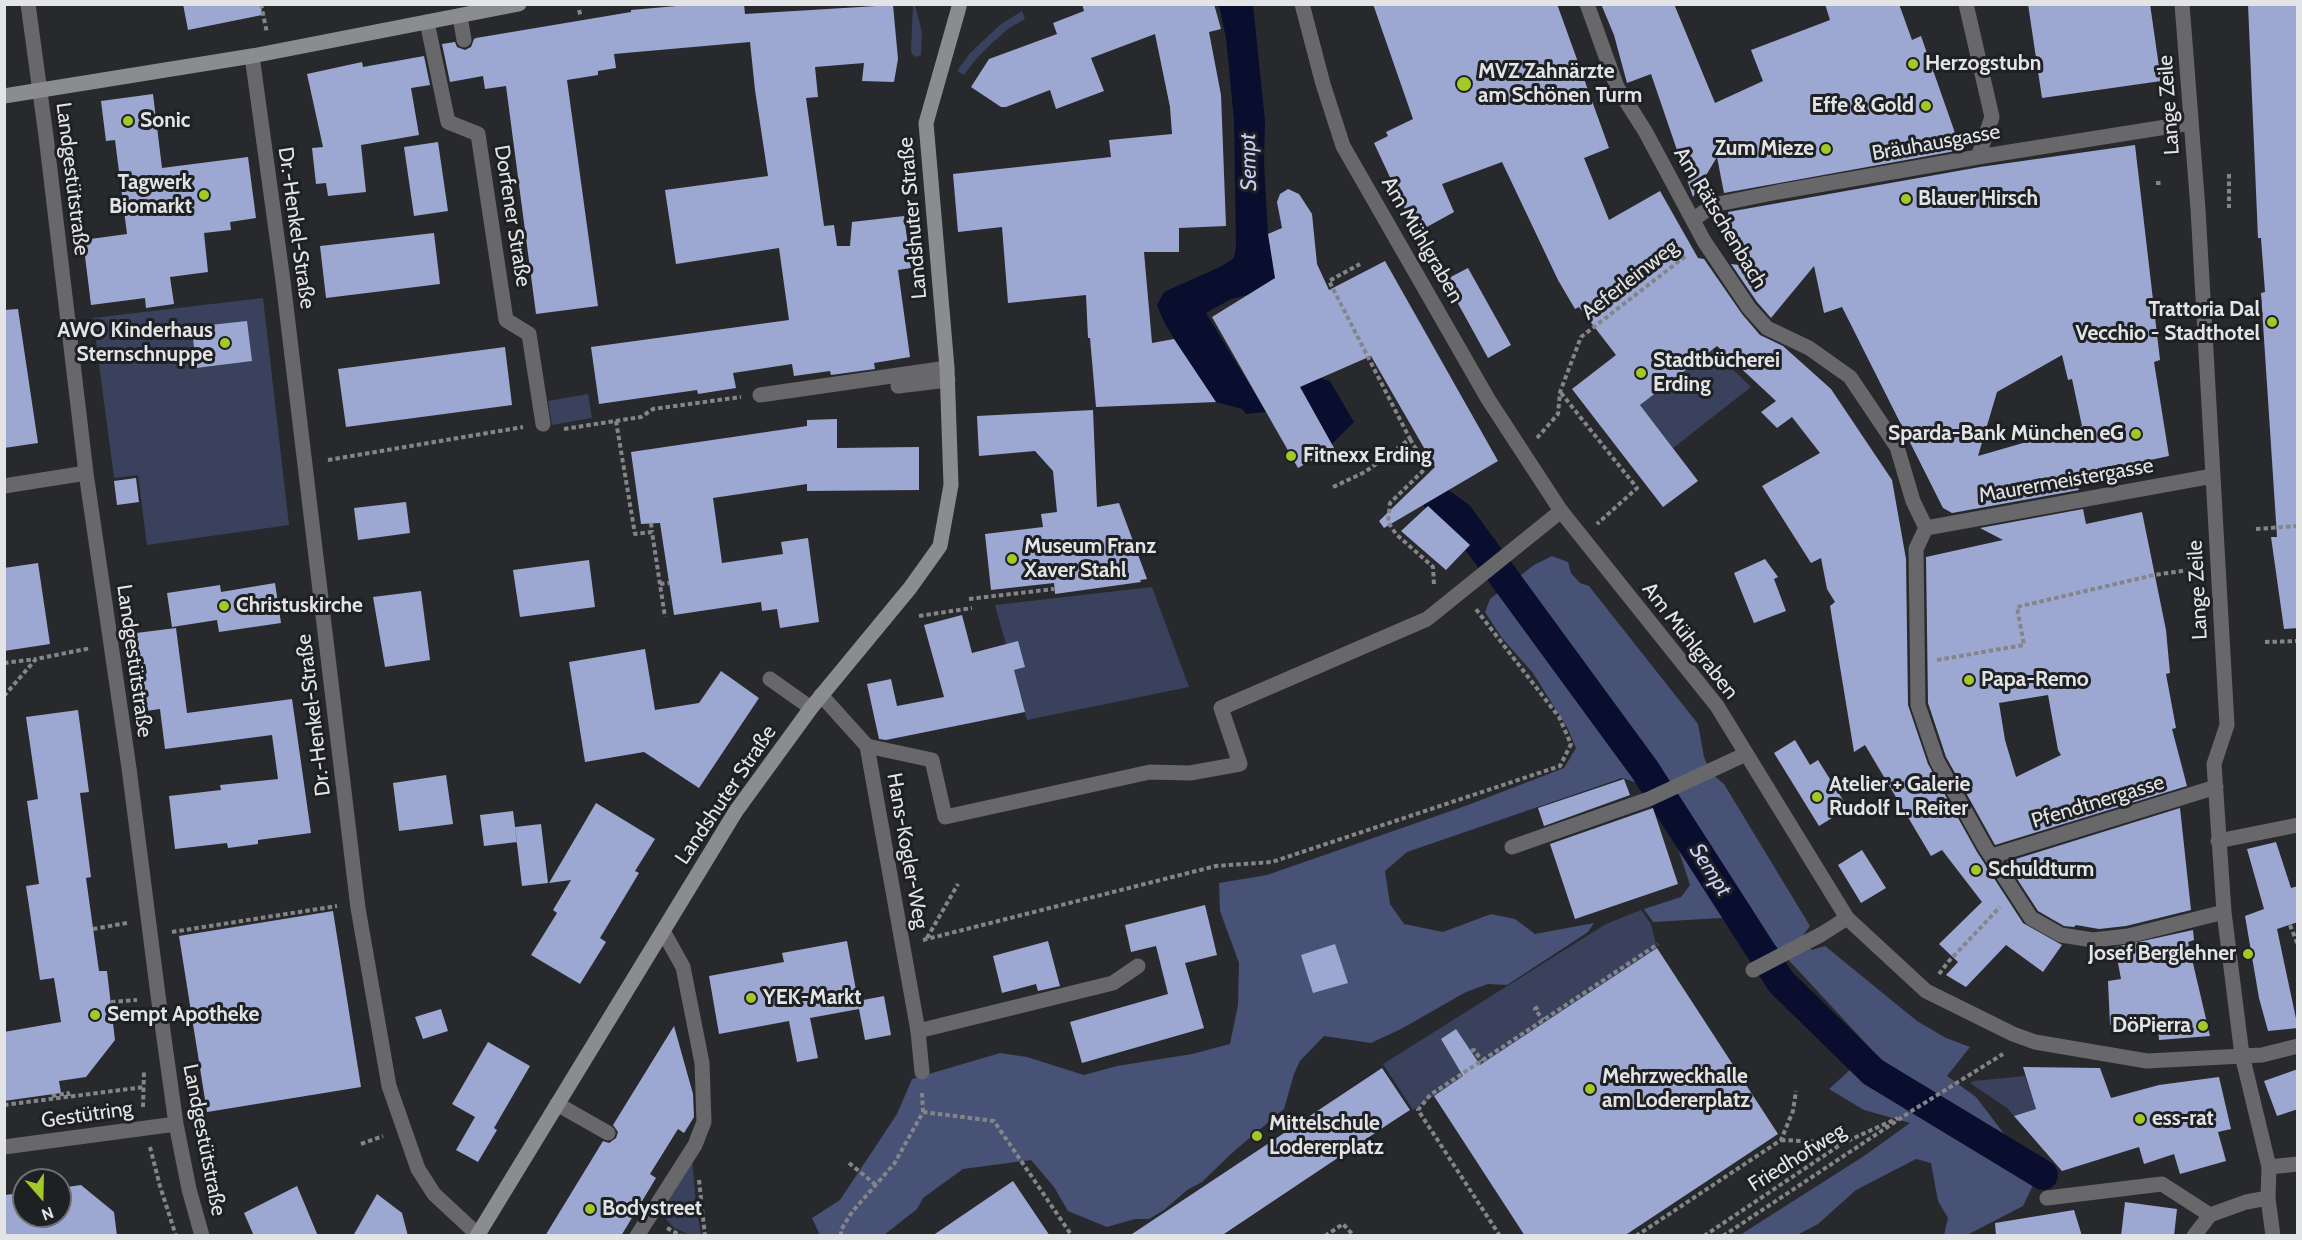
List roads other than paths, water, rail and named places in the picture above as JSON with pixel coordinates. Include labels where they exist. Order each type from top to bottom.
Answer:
[{"type":"street","name":"Landgestütstraße","points":[[28,4],[86,473],[129,768],[176,1124],[189,1189],[202,1236]]},
{"type":"street","points":[[4,96],[252,56],[519,4]]},
{"type":"street","name":"Am Mühlgraben","points":[[1302,4],[1323,84],[1344,146],[1488,399],[1561,511],[1716,706],[1847,918],[1926,991],[2013,1034],[2035,1042],[2147,1061],[2262,1055],[2298,1046]]},
{"type":"street","name":"Am Rätschenbach","points":[[1587,4],[1617,87],[1645,131],[1704,241],[1749,308],[1767,328],[1809,348],[1850,377],[1897,447],[1913,501],[1926,528]]},
{"type":"street","points":[[1966,4],[1992,117],[1978,157]]},
{"type":"street","name":"Lange Zeile","points":[[2182,4],[2227,725],[2214,764],[2223,912],[2242,1055],[2269,1167],[2268,1198],[2273,1236]]},
{"type":"street","name":"Landshuter Straße","points":[[477,1235],[736,811],[821,695],[903,596],[940,546],[951,485],[947,374],[926,123],[961,5]]},
{"type":"street","points":[[460,16],[464,40]]},
{"type":"street","name":"Dorfener Straße","points":[[428,22],[448,122],[478,134],[506,320],[529,334],[543,424]]},
{"type":"street","name":"Dr.-Henkel-Straße","points":[[252,56],[283,281],[356,885],[389,1086],[418,1169],[434,1194],[477,1235]]},
{"type":"street","name":"Bräuhausgasse","points":[[1694,220],[1713,205],[1978,157],[2191,123]]},
{"type":"street","points":[[898,386],[947,374]]},
{"type":"street","points":[[760,394],[947,374]]},
{"type":"street","points":[[4,486],[86,473]]},
{"type":"street","name":"Maurermeistergasse","points":[[1926,528],[2213,476]]},
{"type":"street","points":[[821,695],[867,746],[932,760],[945,817],[1150,772],[1190,774],[1240,764],[1221,708],[1427,619],[1561,511]]},
{"type":"street","points":[[1926,528],[1916,549],[1918,705],[1937,761],[2031,918],[2061,935],[2093,940],[2128,936],[2223,912]]},
{"type":"street","points":[[770,678],[811,708]]},
{"type":"street","name":"Hans-Kogler-Weg","points":[[867,746],[918,1031],[922,1072]]},
{"type":"street","points":[[1512,847],[1649,800],[1746,754]]},
{"type":"street","name":"Pfendtnergasse","points":[[1992,856],[2216,787]]},
{"type":"street","points":[[2218,842],[2298,825]]},
{"type":"street","points":[[1753,970],[1847,918]]},
{"type":"street","points":[[637,1236],[694,1145],[704,1122],[702,1063],[683,967],[663,931]]},
{"type":"street","points":[[918,1031],[1113,983],[1138,966]]},
{"type":"street","points":[[558,1104],[608,1133]]},
{"type":"street","name":"Gestütring","points":[[4,1147],[176,1124]]},
{"type":"street","points":[[2269,1167],[2298,1164]]},
{"type":"street","points":[[2047,1198],[2162,1184],[2210,1215]]},
{"type":"street","points":[[2194,1236],[2210,1215],[2246,1202],[2268,1198]]},
{"type":"water","points":[[1219,5],[1253,5],[1265,121],[1264,162],[1268,234],[1276,279],[1263,321],[1248,295],[1231,299],[1206,313],[1266,412],[1246,414],[1242,409],[1216,402],[1165,324],[1157,305],[1164,292],[1222,266],[1234,258],[1236,245],[1234,120],[1226,38]]},
{"type":"water","points":[[1283,357],[1320,378],[1330,381],[1354,422],[1332,444]]},
{"type":"waterway","name":"Sempt","points":[[1438,501],[1459,516],[1645,770],[1781,982],[1873,1072],[2043,1175]]},
{"type":"place","name":"Herzogstubn","points":[[1913,64]]},
{"type":"place","name":"MVZ Zahnärzte am Schönen Turm","points":[[1464,84]]},
{"type":"place","name":"Effe & Gold","points":[[1926,106]]},
{"type":"place","name":"Sonic","points":[[128,121]]},
{"type":"place","name":"Zum Mieze","points":[[1826,149]]},
{"type":"place","name":"Tagwerk Biomarkt","points":[[204,195]]},
{"type":"place","name":"Blauer Hirsch","points":[[1906,199]]},
{"type":"place","name":"Trattoria Dal Vecchio - Stadthotel","points":[[2272,322]]},
{"type":"place","name":"AWO Kinderhaus Sternschnuppe","points":[[225,343]]},
{"type":"place","name":"Stadtbücherei Erding","points":[[1641,373]]},
{"type":"place","name":"Sparda-Bank München eG","points":[[2136,434]]},
{"type":"place","name":"Fitnexx Erding","points":[[1291,456]]},
{"type":"place","name":"Museum Franz Xaver Stahl","points":[[1012,559]]},
{"type":"place","name":"Christuskirche","points":[[224,606]]},
{"type":"place","name":"Papa-Remo","points":[[1969,680]]},
{"type":"place","name":"Atelier + Galerie Rudolf L. Reiter","points":[[1817,797]]},
{"type":"place","name":"Schuldturm","points":[[1976,870]]},
{"type":"place","name":"Josef Berglehner","points":[[2248,954]]},
{"type":"place","name":"YEK-Markt","points":[[751,998]]},
{"type":"place","name":"Sempt Apotheke","points":[[95,1015]]},
{"type":"place","name":"DöPierra","points":[[2203,1026]]},
{"type":"place","name":"Mehrzweckhalle am Lodererplatz","points":[[1590,1089]]},
{"type":"place","name":"ess-rat","points":[[2140,1119]]},
{"type":"place","name":"Mittelschule Lodererplatz","points":[[1257,1136]]},
{"type":"place","name":"Bodystreet","points":[[590,1209]]}]
